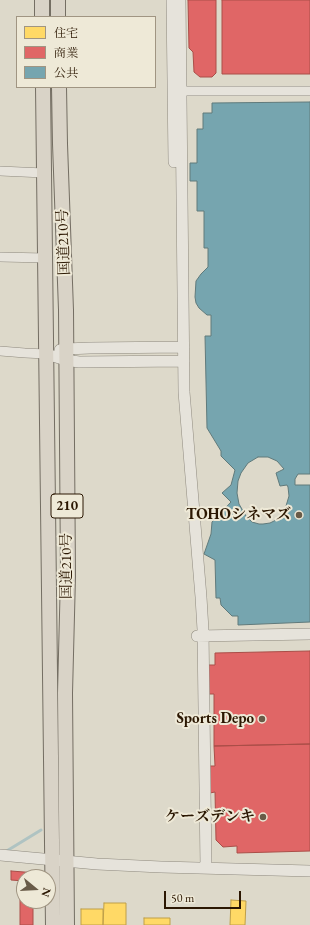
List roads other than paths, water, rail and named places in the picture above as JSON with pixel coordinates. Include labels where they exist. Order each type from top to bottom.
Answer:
[{"type":"highway","points":[[42,0],[42,16]]},
{"type":"highway","points":[[58,0],[58,16]]},
{"type":"highway","name":"国道210号","points":[[42,88],[53,925]]},
{"type":"highway","name":"国道210号","points":[[59,88],[65,256],[66,355],[68,576],[65,693],[67,925]]},
{"type":"street","points":[[172,0],[177,91],[180,347],[178,384],[200,636],[203,868]]},
{"type":"street","points":[[177,91],[180,0]]},
{"type":"street","points":[[177,91],[310,91]]},
{"type":"street","points":[[0,171],[44,173]]},
{"type":"street","points":[[0,257],[44,258]]},
{"type":"street","points":[[0,351],[66,355],[90,348],[180,347]]},
{"type":"street","points":[[66,355],[79,362],[180,361]]},
{"type":"street","points":[[200,636],[310,634]]},
{"type":"street","points":[[0,855],[111,865],[310,872]]},
{"type":"waterway","points":[[5,852],[41,830]]},
{"type":"place","name":"TOHOシネマズ","points":[[299,515]]},
{"type":"place","name":"Sports Depo","points":[[262,719]]},
{"type":"place","name":"ケーズデンキ","points":[[263,817]]}]
